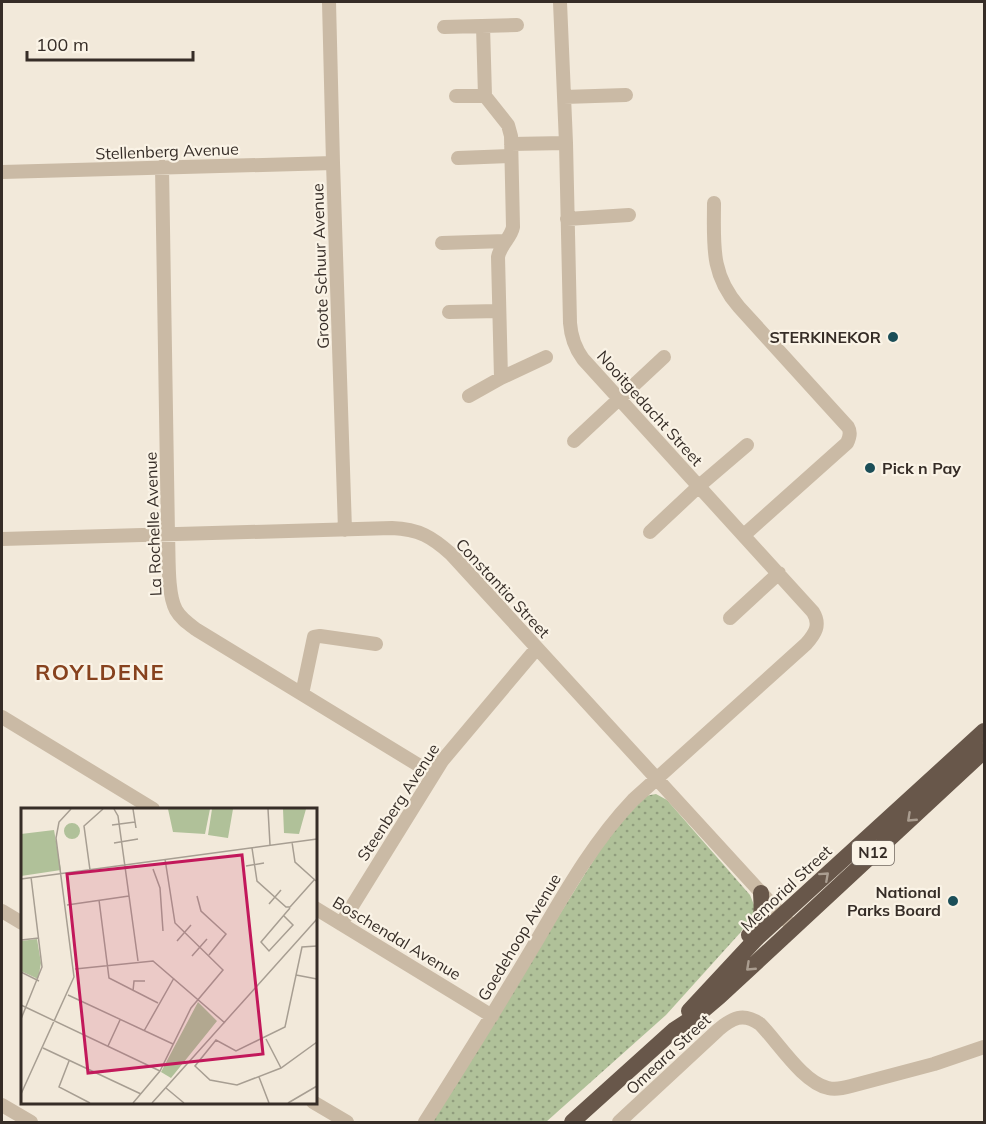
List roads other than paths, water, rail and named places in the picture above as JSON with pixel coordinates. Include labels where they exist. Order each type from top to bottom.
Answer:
[{"type":"highway","points":[[951,760],[984,722]]},
{"type":"highway","name":"Memorial Street","points":[[572,1122],[674,1030],[700,1013],[787,921],[951,760],[984,731]]},
{"type":"highway","name":"Memorial Street","points":[[674,1030],[684,1016],[744,951],[787,921],[984,752]]},
{"type":"highway","points":[[968,765],[984,758]]},
{"type":"highway","points":[[702,997],[709,981],[723,962],[759,925],[762,917],[761,893]]},
{"type":"street","name":"Groote Schuur Avenue","points":[[329,2],[345,530]]},
{"type":"street","name":"Nooitgedacht Street","points":[[560,2],[570,323],[576,349],[816,616],[817,629],[806,644]]},
{"type":"street","points":[[444,27],[517,25]]},
{"type":"street","points":[[483,26],[485,96],[508,125],[511,150],[513,227],[498,257],[501,378]]},
{"type":"street","points":[[564,97],[626,95]]},
{"type":"street","points":[[456,96],[485,96]]},
{"type":"street","points":[[458,158],[566,143]]},
{"type":"street","name":"Stellenberg Avenue","points":[[2,172],[333,163]]},
{"type":"street","name":"La Rochelle Avenue","points":[[162,167],[168,535],[171,593],[175,609],[197,630],[433,774]]},
{"type":"street","points":[[714,203],[715,259],[725,287],[739,307],[848,427],[850,435],[847,443],[744,535]]},
{"type":"street","points":[[567,219],[629,215]]},
{"type":"street","points":[[442,243],[506,241]]},
{"type":"street","points":[[449,312],[499,311]]},
{"type":"street","points":[[469,396],[546,357]]},
{"type":"street","points":[[574,441],[664,357]]},
{"type":"street","points":[[650,532],[747,445]]},
{"type":"street","name":"Constantia Street","points":[[2,539],[403,528],[430,537],[451,554],[787,921]]},
{"type":"street","points":[[730,618],[779,573]]},
{"type":"street","points":[[302,694],[314,637],[376,644]]},
{"type":"street","name":"Goedehoop Avenue","points":[[425,1122],[602,836],[633,800],[806,644]]},
{"type":"street","name":"Steenberg Avenue","points":[[341,924],[433,774],[537,648]]},
{"type":"street","points":[[2,717],[151,808]]},
{"type":"street","name":"Boschendal Avenue","points":[[316,909],[492,1016]]},
{"type":"street","points":[[2,910],[21,922]]},
{"type":"street","name":"Omeara Street","points":[[619,1122],[718,1030],[732,1020],[743,1017],[760,1024],[806,1076],[822,1086],[833,1089],[890,1076],[984,1047]]},
{"type":"street","points":[[316,1103],[347,1122]]},
{"type":"street","points":[[2,1105],[31,1122]]},
{"type":"place","name":"STERKINEKOR","points":[[893,337]]},
{"type":"place","name":"Pick n Pay","points":[[870,468]]},
{"type":"place","name":"National Parks Board","points":[[953,901]]},
{"type":"district","name":"ROYLDENE","points":[[100,672]]}]
